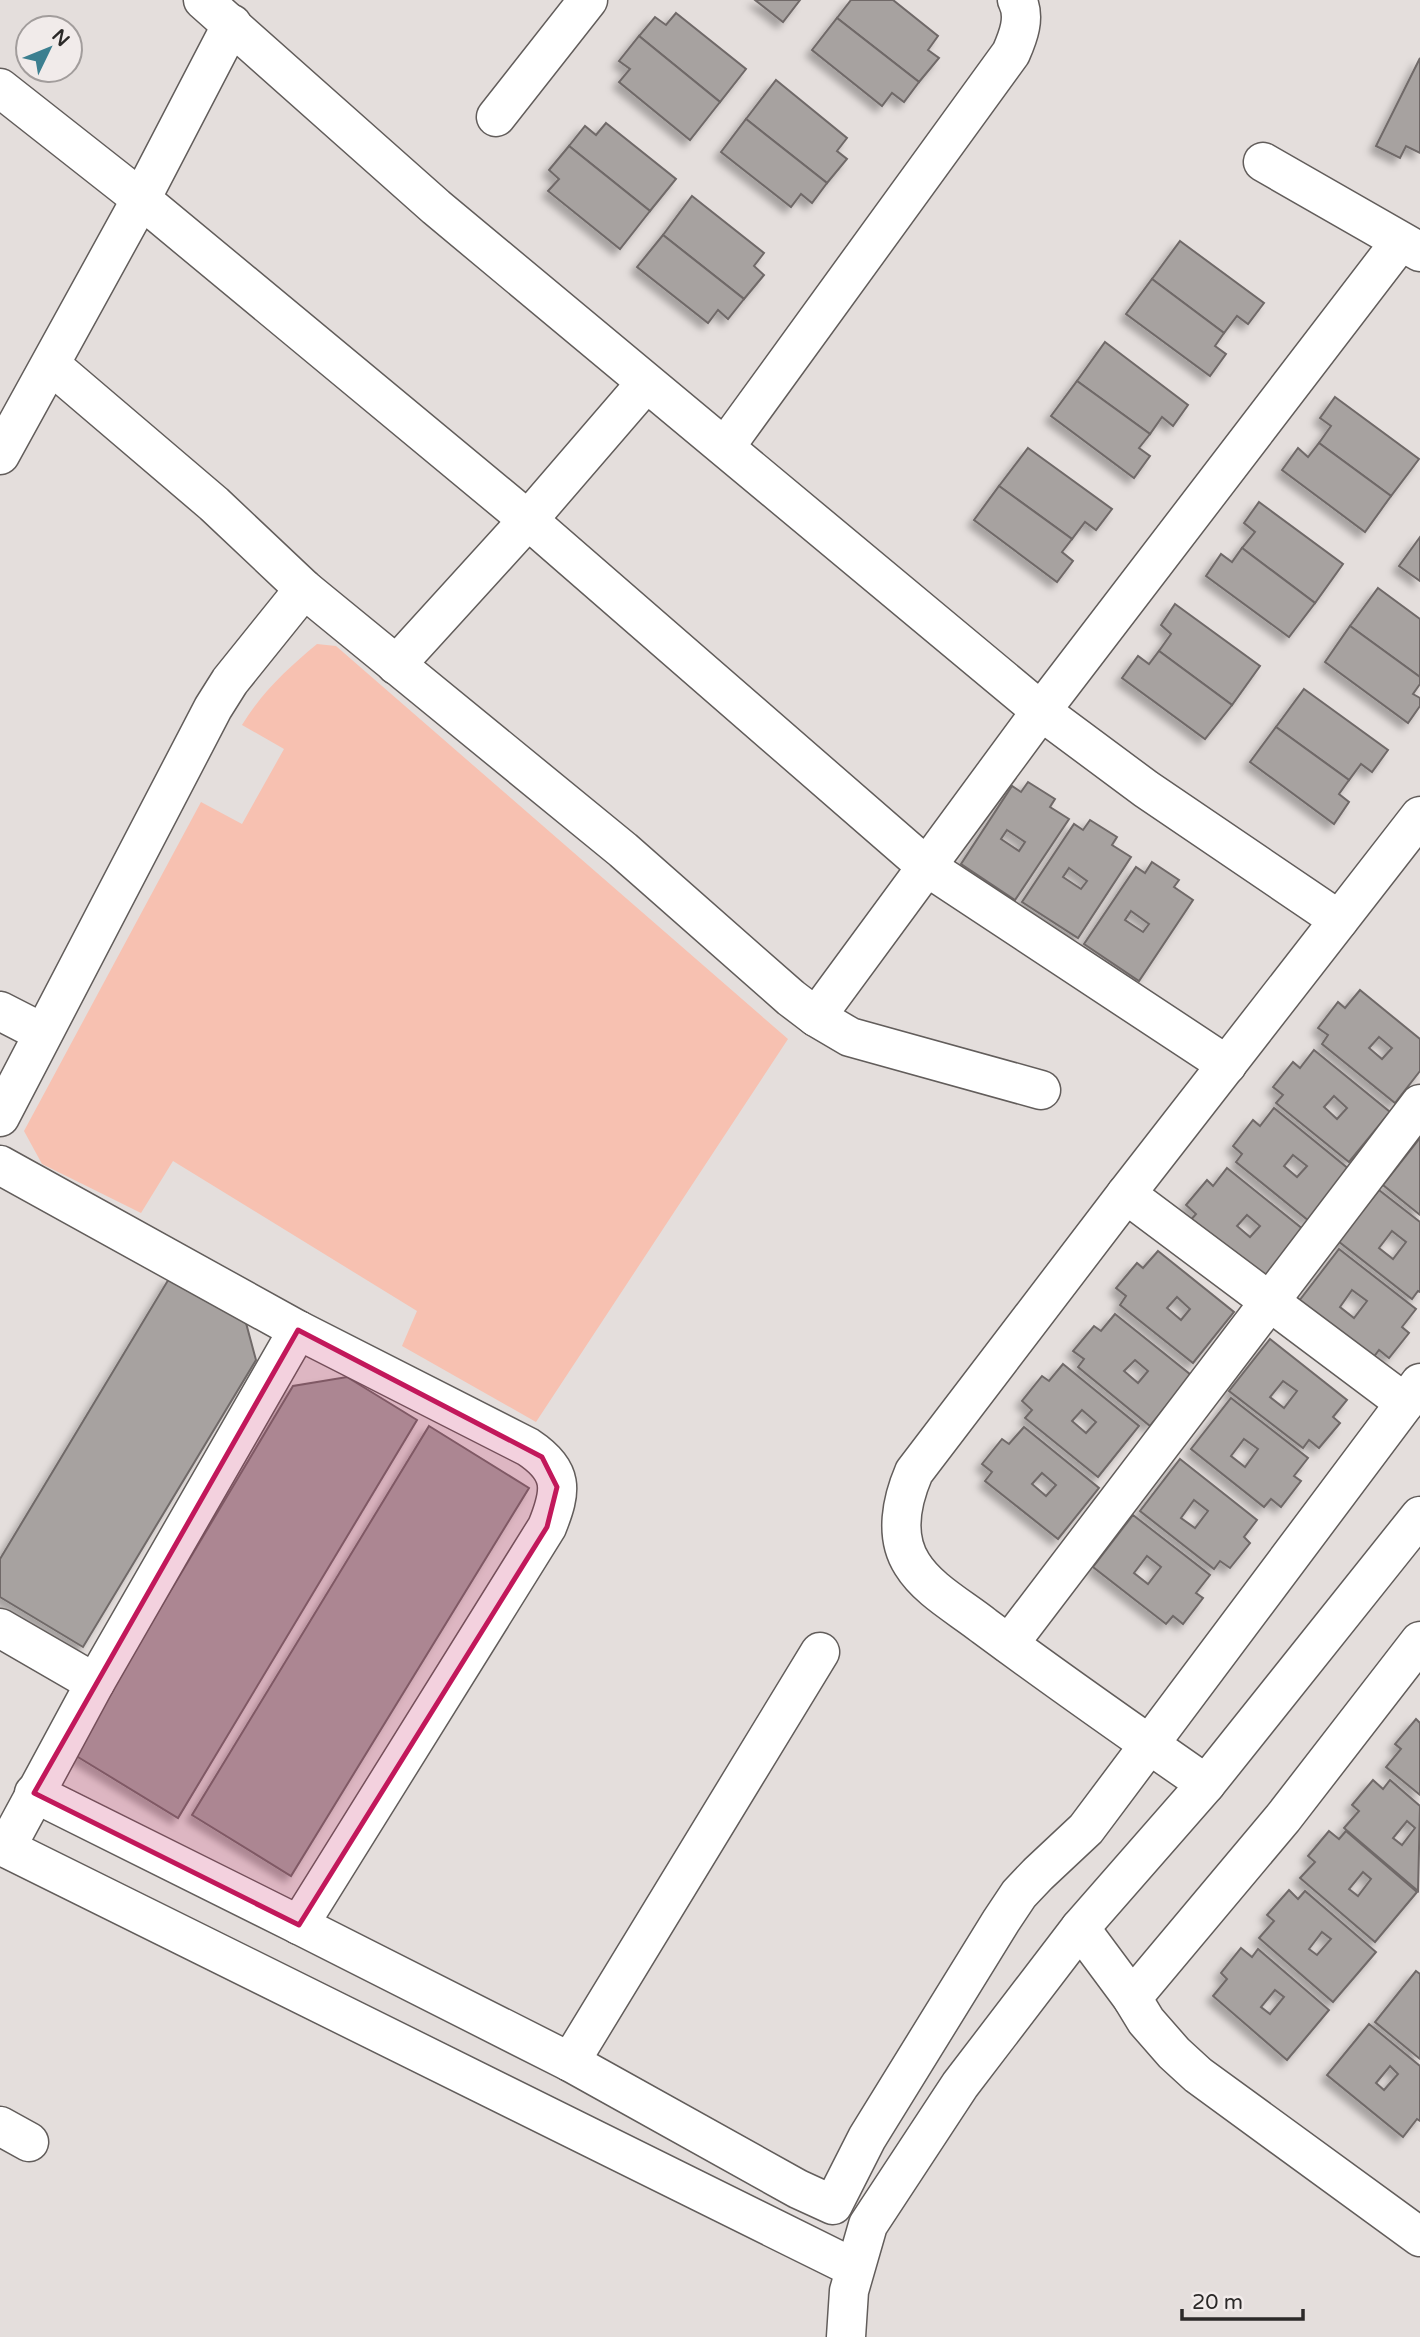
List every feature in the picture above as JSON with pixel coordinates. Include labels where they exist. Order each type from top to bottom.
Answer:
[{"type":"street","points":[[203,0],[436,207],[1041,710],[1146,789],[1339,920]]},
{"type":"street","points":[[496,117],[588,0]]},
{"type":"street","points":[[725,447],[1011,53],[1018,37],[1021,19],[1017,0]]},
{"type":"street","points":[[0,455],[141,199],[232,24]]},
{"type":"street","points":[[0,88],[141,199],[528,520],[927,867],[1227,1065]]},
{"type":"street","points":[[816,1017],[1041,710],[1410,247],[1263,162]]},
{"type":"street","points":[[51,365],[214,505],[304,589],[623,850],[816,1017],[850,1037],[1041,1090]]},
{"type":"street","points":[[396,665],[528,520],[646,383]]},
{"type":"street","points":[[0,1117],[212,708],[230,681],[304,589]]},
{"type":"street","points":[[1206,1784],[922,1579],[910,1562],[903,1544],[902,1506],[914,1472],[1420,816]]},
{"type":"street","points":[[0,1011],[43,1033]]},
{"type":"street","points":[[1009,1644],[1420,1104]]},
{"type":"street","points":[[0,1165],[298,1330],[542,1457],[553,1470],[557,1501],[547,1527],[299,1924]]},
{"type":"street","points":[[833,2205],[867,2138],[1020,1894],[1086,1829],[1412,1393],[1271,1300],[1126,1194]]},
{"type":"street","points":[[298,1330],[3,1846],[854,2267]]},
{"type":"street","points":[[846,2337],[849,2291],[868,2225],[960,2085],[1080,1928],[1206,1784],[1420,1516]]},
{"type":"street","points":[[0,1629],[95,1684]]},
{"type":"street","points":[[1132,1998],[1283,1818],[1420,1641]]},
{"type":"street","points":[[569,2062],[820,1652]]},
{"type":"street","points":[[34,1793],[569,2062],[868,2225]]},
{"type":"street","points":[[1080,1928],[1146,2021],[1198,2076],[1417,2228]]},
{"type":"highlighted area","points":[[298,1330],[542,1457],[557,1487],[547,1527],[299,1925],[34,1793]]},
{"type":"shaded area","points":[[317,644],[336,646],[788,1039],[536,1422],[402,1346],[417,1311],[173,1161],[141,1213],[42,1164],[24,1131],[201,802],[242,824],[284,749],[242,725],[276,681]]},
{"type":"building","points":[[755,0],[800,0],[783,22]]},
{"type":"building","points":[[851,0],[893,0],[938,36],[928,50],[939,58],[919,82],[837,18]]},
{"type":"building","points":[[676,13],[746,69],[720,102],[639,36],[655,17],[666,25]]},
{"type":"building","points":[[837,18],[919,82],[904,102],[892,93],[882,106],[812,50]]},
{"type":"building","points":[[639,36],[720,102],[690,140],[619,82],[630,69],[619,61]]},
{"type":"building","points":[[1420,58],[1420,153],[1406,146],[1400,158],[1376,146]]},
{"type":"building","points":[[776,80],[847,138],[837,151],[847,159],[827,183],[746,119]]},
{"type":"building","points":[[746,119],[827,183],[812,203],[801,194],[791,207],[721,152]]},
{"type":"building","points":[[606,123],[676,179],[650,211],[569,146],[585,126],[596,135]]},
{"type":"building","points":[[569,146],[650,211],[620,249],[548,191],[559,179],[549,170]]},
{"type":"building","points":[[692,196],[764,253],[754,266],[764,275],[744,299],[663,235]]},
{"type":"building","points":[[663,235],[744,299],[728,319],[718,310],[708,323],[637,267]]},
{"type":"building","points":[[1180,241],[1264,303],[1248,324],[1237,316],[1224,333],[1152,279]]},
{"type":"building","points":[[1152,279],[1224,333],[1215,346],[1226,354],[1210,376],[1126,314]]},
{"type":"building","points":[[1105,342],[1188,405],[1173,426],[1162,417],[1150,434],[1077,381]]},
{"type":"building","points":[[1077,381],[1150,434],[1139,448],[1150,456],[1134,478],[1051,416]]},
{"type":"building","points":[[1335,397],[1419,459],[1391,496],[1319,443],[1331,426],[1320,418]]},
{"type":"building","points":[[1319,443],[1391,496],[1365,532],[1282,470],[1298,448],[1308,457]]},
{"type":"building","points":[[1028,448],[1112,509],[1096,530],[1085,522],[1072,539],[999,486]]},
{"type":"building","points":[[999,486],[1072,539],[1062,552],[1073,561],[1057,582],[974,520]]},
{"type":"building","points":[[1259,502],[1343,564],[1315,603],[1242,548],[1255,532],[1244,523]]},
{"type":"building","points":[[1420,537],[1420,581],[1399,566]]},
{"type":"building","points":[[1242,548],[1315,603],[1289,637],[1206,576],[1221,554],[1232,562]]},
{"type":"building","points":[[1378,588],[1420,619],[1420,677],[1350,626]]},
{"type":"building","points":[[1175,604],[1260,666],[1232,705],[1159,651],[1171,634],[1161,625]]},
{"type":"building","points":[[1350,626],[1420,677],[1420,684],[1413,694],[1420,698],[1420,706],[1408,723],[1325,662]]},
{"type":"building","points":[[1159,651],[1232,705],[1205,739],[1122,678],[1138,656],[1149,664]]},
{"type":"building","points":[[1304,689],[1388,750],[1372,772],[1361,764],[1349,780],[1276,727]]},
{"type":"building","points":[[1276,727],[1349,780],[1339,794],[1349,802],[1334,824],[1250,762]]},
{"type":"building","points":[[1028,782],[1055,799],[1050,807],[1069,819],[1015,900],[961,864],[1012,786],[1021,792]],"holes":[[[1007,830],[1025,842],[1019,851],[1001,839]]]},
{"type":"building","points":[[1090,820],[1117,837],[1112,845],[1131,857],[1078,938],[1022,902],[1074,824],[1083,830]],"holes":[[[1069,868],[1087,881],[1081,889],[1063,877]]]},
{"type":"building","points":[[1152,862],[1179,880],[1174,887],[1193,900],[1139,981],[1084,944],[1136,867],[1145,873]],"holes":[[[1131,911],[1149,924],[1143,932],[1125,920]]]},
{"type":"building","points":[[1360,990],[1420,1039],[1420,1071],[1395,1103],[1322,1044],[1328,1035],[1318,1028],[1338,1002],[1345,1008]],"holes":[[[1379,1037],[1392,1048],[1382,1059],[1369,1048]]]},
{"type":"building","points":[[1314,1050],[1390,1112],[1349,1162],[1276,1103],[1283,1095],[1273,1087],[1293,1062],[1300,1068]],"holes":[[[1334,1096],[1347,1108],[1337,1119],[1324,1107]]]},
{"type":"building","points":[[1274,1108],[1350,1170],[1309,1221],[1236,1162],[1242,1154],[1233,1146],[1253,1120],[1260,1126]],"holes":[[[1293,1155],[1307,1166],[1297,1177],[1284,1166]]]},
{"type":"building","points":[[1420,1138],[1420,1215],[1383,1185]]},
{"type":"building","points":[[1227,1168],[1304,1230],[1262,1281],[1189,1222],[1196,1214],[1186,1205],[1207,1180],[1213,1186]],"holes":[[[1247,1215],[1260,1226],[1250,1237],[1237,1226]]]},
{"type":"building","points":[[1379,1190],[1420,1222],[1420,1292],[1412,1299],[1338,1241]],"holes":[[[1392,1231],[1406,1242],[1393,1259],[1379,1248]]]},
{"type":"building","points":[[1339,1249],[1416,1309],[1402,1327],[1409,1333],[1389,1358],[1379,1350],[1373,1358],[1299,1301]],"holes":[[[1352,1290],[1367,1301],[1354,1318],[1340,1307]]]},
{"type":"building","points":[[1158,1251],[1234,1312],[1193,1363],[1120,1305],[1126,1296],[1116,1288],[1137,1263],[1143,1268]],"holes":[[[1177,1297],[1190,1309],[1181,1320],[1167,1308]]]},
{"type":"building","points":[[170,1277],[246,1323],[256,1360],[83,1647],[0,1597],[0,1559]]},
{"type":"building","points":[[1115,1314],[1191,1375],[1150,1426],[1078,1367],[1084,1359],[1073,1351],[1094,1326],[1101,1331]],"holes":[[[1135,1360],[1148,1371],[1138,1383],[1124,1371]]]},
{"type":"building","points":[[1270,1339],[1347,1400],[1333,1417],[1340,1423],[1319,1448],[1309,1440],[1303,1448],[1229,1391]],"holes":[[[1283,1381],[1297,1391],[1284,1408],[1270,1397]]]},
{"type":"building","points":[[1063,1364],[1139,1426],[1098,1477],[1025,1418],[1032,1410],[1022,1401],[1042,1376],[1049,1381]],"holes":[[[1082,1410],[1096,1422],[1086,1433],[1072,1421]]]},
{"type":"building","points":[[347,1377],[417,1420],[178,1818],[73,1754],[293,1386]]},
{"type":"building","points":[[1231,1398],[1308,1458],[1294,1476],[1301,1481],[1281,1507],[1271,1499],[1264,1507],[1191,1449]],"holes":[[[1244,1439],[1258,1449],[1245,1467],[1231,1456]]]},
{"type":"building","points":[[429,1426],[529,1488],[291,1876],[192,1815]]},
{"type":"building","points":[[1024,1427],[1099,1488],[1058,1539],[985,1481],[992,1472],[982,1464],[1002,1439],[1009,1444]],"holes":[[[1042,1473],[1056,1485],[1046,1496],[1032,1484]]]},
{"type":"building","points":[[1180,1459],[1257,1520],[1244,1537],[1250,1543],[1230,1568],[1220,1561],[1214,1569],[1140,1511]],"holes":[[[1194,1500],[1208,1511],[1195,1528],[1181,1518]]]},
{"type":"building","points":[[1133,1515],[1210,1575],[1196,1593],[1203,1598],[1183,1624],[1173,1616],[1166,1624],[1093,1567]],"holes":[[[1147,1556],[1161,1567],[1148,1584],[1134,1573]]]},
{"type":"building","points":[[1416,1719],[1420,1723],[1420,1795],[1386,1767],[1401,1749],[1395,1744]]},
{"type":"building","points":[[1373,1780],[1383,1789],[1390,1780],[1420,1806],[1418,1891],[1344,1828],[1359,1811],[1352,1805]],"holes":[[[1407,1821],[1415,1828],[1402,1845],[1393,1838]]]},
{"type":"building","points":[[1329,1831],[1339,1839],[1346,1831],[1417,1892],[1375,1942],[1300,1878],[1315,1862],[1308,1856]],"holes":[[[1363,1872],[1371,1879],[1358,1896],[1349,1889]]]},
{"type":"building","points":[[1289,1890],[1298,1899],[1305,1891],[1376,1952],[1333,2002],[1259,1938],[1274,1921],[1267,1915]],"holes":[[[1322,1932],[1331,1939],[1317,1955],[1309,1949]]]},
{"type":"building","points":[[1241,1948],[1252,1957],[1258,1949],[1329,2010],[1287,2060],[1213,1996],[1227,1979],[1221,1973]],"holes":[[[1275,1990],[1284,1997],[1270,2014],[1261,2007]]]},
{"type":"building","points":[[1416,1971],[1420,1974],[1420,2059],[1375,2022]]},
{"type":"building","points":[[1369,2024],[1420,2066],[1420,2121],[1417,2119],[1403,2137],[1327,2075]],"holes":[[[1390,2066],[1398,2074],[1384,2090],[1376,2083]]]}]
